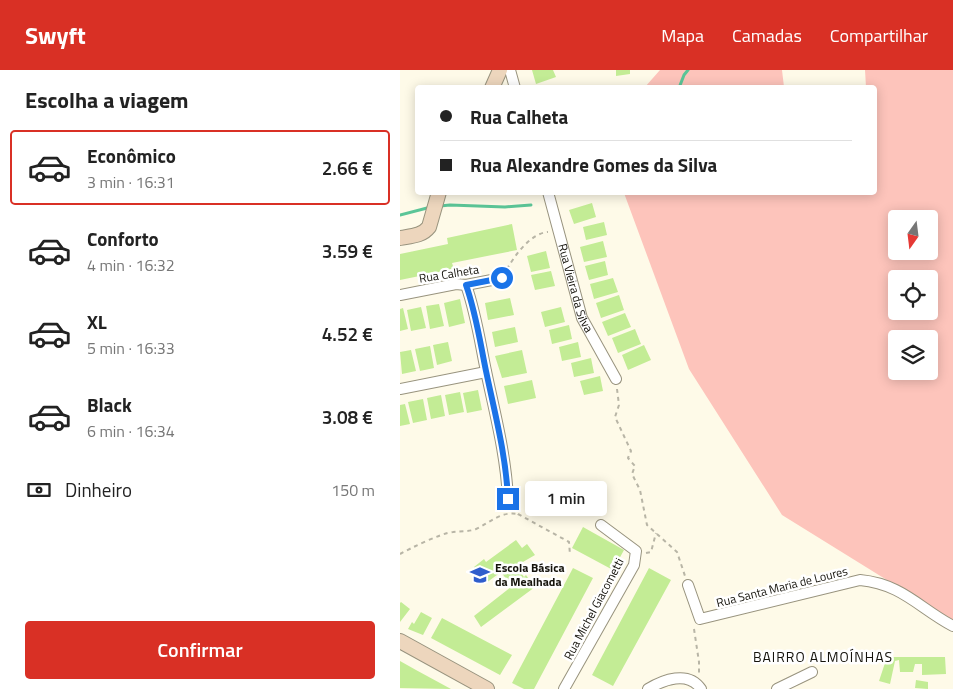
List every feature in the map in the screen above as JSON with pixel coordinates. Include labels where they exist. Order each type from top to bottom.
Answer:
[{"type":"street","points":[[493,85],[500,70]]},
{"type":"street","points":[[510,70],[515,85]]},
{"type":"street","points":[[400,238],[423,233],[429,227],[437,195]]},
{"type":"street","name":"Rua Vieira da Silva","points":[[549,195],[582,318],[616,379]]},
{"type":"street","name":"Rua Calheta","points":[[400,296],[456,284],[466,285],[502,278]]},
{"type":"street","points":[[466,285],[474,308],[504,454],[508,499]]},
{"type":"street","points":[[400,389],[486,372]]},
{"type":"street","name":"Rua Michel Giacometti","points":[[564,689],[634,564],[636,551],[601,525]]},
{"type":"street","name":"Rua Santa Maria de Loures","points":[[700,619],[860,580],[878,582],[909,596],[953,626]]},
{"type":"street","points":[[688,585],[700,619]]},
{"type":"street","points":[[400,641],[488,689]]},
{"type":"street","points":[[777,689],[812,672]]},
{"type":"street","points":[[648,689],[665,680],[680,678],[694,682],[700,688]]},
{"type":"path","points":[[502,278],[512,261],[530,240],[542,233],[559,232]]},
{"type":"path","points":[[616,379],[619,405],[615,417],[631,451],[628,458],[635,466],[632,474],[640,490],[647,526],[677,552],[688,585]]},
{"type":"path","points":[[508,499],[518,514]]},
{"type":"path","points":[[400,554],[410,548],[453,532],[463,533],[476,529],[499,515],[509,512],[518,514],[568,542],[570,555]]},
{"type":"path","points":[[636,554],[651,552],[656,533]]},
{"type":"path","points":[[700,619],[694,627],[699,662],[700,688]]},
{"type":"shaded area","points":[[660,70],[782,70],[784,85],[647,85]]},
{"type":"shaded area","points":[[865,70],[953,70],[953,621],[782,515],[689,369],[625,195],[877,195],[877,85],[866,85]]},
{"type":"building","points":[[532,70],[553,70],[556,77],[536,84]]},
{"type":"building","points":[[616,70],[630,70],[630,74],[616,76]]},
{"type":"building","points":[[592,203],[596,217],[574,224],[569,210]]},
{"type":"building","points":[[604,222],[607,235],[586,240],[583,227]]},
{"type":"building","points":[[512,224],[517,250],[452,263],[454,269],[400,280],[400,254],[448,244],[447,238]]},
{"type":"building","points":[[603,241],[607,257],[584,262],[580,247]]},
{"type":"building","points":[[546,251],[550,268],[531,272],[527,256]]},
{"type":"building","points":[[605,261],[608,275],[589,280],[585,266]]},
{"type":"building","points":[[551,271],[555,286],[535,290],[531,275]]},
{"type":"building","points":[[613,278],[618,292],[594,299],[590,284]]},
{"type":"building","points":[[619,295],[624,310],[601,318],[596,303]]},
{"type":"building","points":[[510,298],[514,315],[488,320],[485,303]]},
{"type":"building","points":[[460,299],[465,323],[449,327],[444,303]]},
{"type":"building","points":[[439,304],[444,326],[430,329],[426,306]]},
{"type":"building","points":[[421,307],[426,328],[411,331],[407,310]]},
{"type":"building","points":[[561,307],[565,322],[545,327],[541,312]]},
{"type":"building","points":[[403,308],[408,329],[400,331],[400,309]]},
{"type":"building","points":[[625,313],[631,327],[608,336],[602,322]]},
{"type":"building","points":[[569,325],[572,339],[552,344],[549,330]]},
{"type":"building","points":[[515,327],[518,342],[495,347],[492,332]]},
{"type":"building","points":[[635,329],[641,344],[618,353],[612,338]]},
{"type":"building","points":[[448,342],[452,361],[437,365],[433,345]]},
{"type":"building","points":[[578,342],[581,357],[562,361],[559,347]]},
{"type":"building","points":[[644,345],[651,360],[628,370],[622,355]]},
{"type":"building","points":[[430,346],[434,368],[420,371],[415,349]]},
{"type":"building","points":[[411,350],[416,371],[402,374],[400,352]]},
{"type":"building","points":[[522,350],[527,373],[502,378],[495,356]]},
{"type":"building","points":[[591,358],[594,373],[574,377],[571,363]]},
{"type":"building","points":[[600,376],[603,391],[584,395],[580,381]]},
{"type":"building","points":[[532,380],[536,398],[508,404],[504,386]]},
{"type":"building","points":[[478,390],[482,410],[467,413],[463,393]]},
{"type":"building","points":[[460,392],[464,412],[449,415],[445,395]]},
{"type":"building","points":[[441,395],[445,416],[431,419],[427,398]]},
{"type":"building","points":[[423,399],[427,420],[413,423],[408,402]]},
{"type":"building","points":[[405,404],[410,424],[400,426],[400,405]]},
{"type":"building","points":[[583,527],[624,550],[613,570],[572,548]]},
{"type":"building","points":[[516,540],[522,548],[527,544],[535,555],[516,566],[535,587],[481,627],[474,616],[516,583],[514,580],[510,584],[501,572],[486,583],[474,567],[484,559],[486,562]]},
{"type":"building","points":[[573,568],[593,578],[534,689],[524,689],[512,683]]},
{"type":"building","points":[[649,568],[671,580],[613,686],[592,675]]},
{"type":"building","points":[[400,603],[410,609],[400,622]]},
{"type":"building","points":[[421,612],[432,618],[423,635],[408,629],[412,622],[414,624]]},
{"type":"building","points":[[442,618],[512,655],[500,675],[431,638]]},
{"type":"building","points":[[887,657],[945,657],[946,674],[922,675],[922,664],[915,664],[913,672],[900,672],[899,660],[895,661],[890,684],[879,681]]},
{"type":"building","points":[[400,661],[416,670],[451,689],[400,688]]},
{"type":"building","points":[[916,680],[928,682],[928,689],[915,688]]},
{"type":"waterway","points":[[680,85],[688,70]]},
{"type":"waterway","points":[[440,206],[505,207],[531,205]]},
{"type":"waterway","points":[[400,215],[431,207]]},
{"type":"place","name":"Escola Básica da Mealhada","points":[[480,575]]},
{"type":"district","name":"BAIRRO ALMOÍNHAS","points":[[823,657]]},
{"type":"route","points":[[502,278],[466,285],[474,308],[503,447],[507,470],[508,499]]}]
